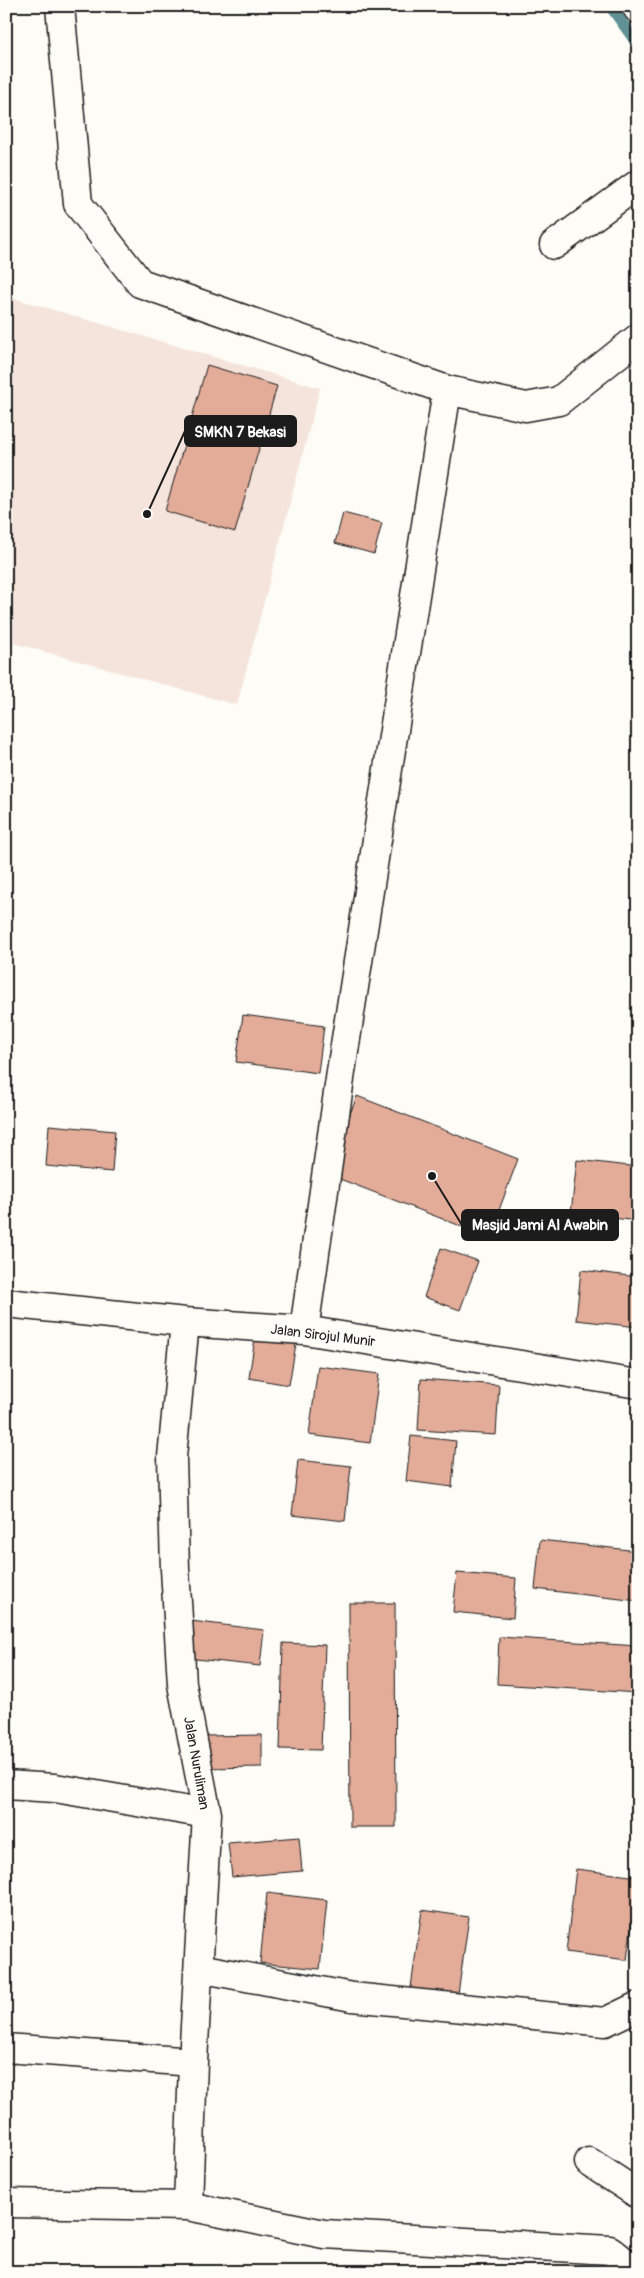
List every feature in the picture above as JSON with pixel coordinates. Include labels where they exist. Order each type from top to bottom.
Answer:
[{"type":"street","points":[[60,6],[78,204],[140,283],[447,390],[526,407],[559,401],[638,338]]},
{"type":"street","points":[[554,245],[638,184]]},
{"type":"street","points":[[304,1330],[343,1058],[447,390]]},
{"type":"street","name":"Jalan Sirojul Munir","points":[[6,1303],[185,1322],[304,1330],[638,1384]]},
{"type":"street","name":"Jalan Nuruliman","points":[[185,1322],[172,1457],[175,1569],[182,1684],[207,1814],[193,2062],[188,2206]]},
{"type":"street","points":[[6,1786],[55,1788],[207,1814]]},
{"type":"street","points":[[199,1968],[352,1997],[605,2022],[638,2006]]},
{"type":"street","points":[[6,2048],[193,2062]]},
{"type":"street","points":[[589,2162],[638,2194]]},
{"type":"street","points":[[6,2204],[188,2206],[324,2234],[610,2250],[636,2272]]},
{"type":"shaded area","points":[[6,296],[320,388],[237,705],[6,641]]},
{"type":"building","points":[[207,365],[277,386],[235,532],[165,511]]},
{"type":"building","points":[[343,513],[382,523],[374,554],[335,543]]},
{"type":"building","points":[[243,1015],[324,1026],[318,1073],[236,1062]]},
{"type":"building","points":[[357,1096],[518,1159],[489,1237],[327,1174]]},
{"type":"building","points":[[49,1125],[115,1131],[112,1172],[46,1166]]},
{"type":"building","points":[[577,1160],[638,1167],[638,1221],[571,1213]]},
{"type":"building","points":[[441,1248],[478,1261],[460,1310],[424,1297]]},
{"type":"building","points":[[581,1270],[638,1277],[638,1327],[576,1320]]},
{"type":"building","points":[[256,1331],[297,1338],[289,1385],[249,1378]]},
{"type":"building","points":[[318,1366],[379,1374],[370,1443],[309,1435]]},
{"type":"building","points":[[421,1379],[499,1385],[496,1435],[418,1430]]},
{"type":"building","points":[[411,1436],[456,1441],[452,1487],[406,1481]]},
{"type":"building","points":[[298,1460],[351,1466],[345,1521],[292,1515]]},
{"type":"building","points":[[540,1540],[638,1551],[638,1601],[535,1589]]},
{"type":"building","points":[[457,1573],[516,1578],[513,1618],[453,1612]]},
{"type":"building","points":[[349,1603],[395,1603],[396,1827],[350,1827]]},
{"type":"building","points":[[191,1621],[264,1630],[260,1666],[187,1658]]},
{"type":"building","points":[[499,1637],[638,1646],[638,1693],[497,1684]]},
{"type":"building","points":[[283,1643],[325,1645],[321,1750],[280,1749]]},
{"type":"building","points":[[262,1735],[262,1767],[205,1768],[205,1736]]},
{"type":"building","points":[[299,1837],[302,1871],[232,1877],[228,1843]]},
{"type":"building","points":[[576,1869],[638,1877],[627,1960],[566,1952]]},
{"type":"building","points":[[267,1893],[327,1900],[320,1969],[260,1963]]},
{"type":"building","points":[[422,1910],[469,1917],[457,2001],[410,1994]]},
{"type":"waterway","points":[[610,6],[638,45]]},
{"type":"place","name":"SMKN 7 Bekasi","points":[[147,514]]},
{"type":"place","name":"Masjid Jami Al Awabin","points":[[432,1176]]}]
